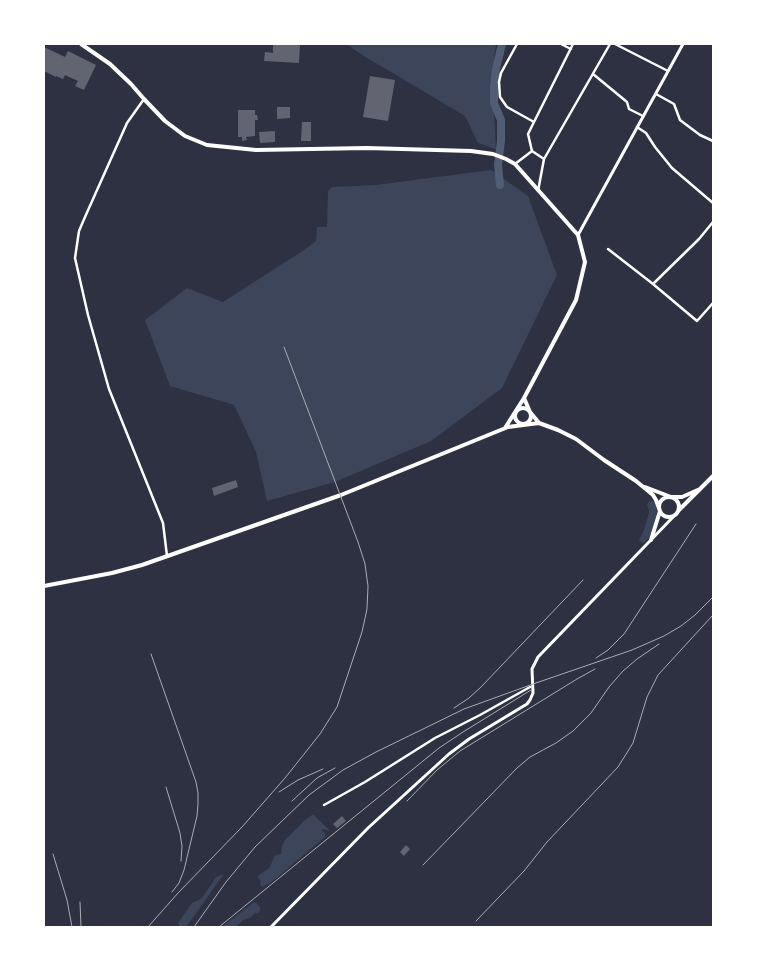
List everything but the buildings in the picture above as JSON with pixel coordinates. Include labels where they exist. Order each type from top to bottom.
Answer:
[{"type":"main road","points":[[81,44],[110,64],[165,121],[186,136],[207,145],[256,150],[367,148],[471,151],[493,154],[515,164],[578,235],[585,262],[576,300],[524,398],[505,428]]},
{"type":"main road","points":[[524,398],[530,412],[538,423]]},
{"type":"main road","points":[[524,408],[530,412],[531,418],[530,421],[523,425],[518,423],[514,416],[518,409],[524,408]]},
{"type":"main road","points":[[44,586],[112,574],[167,556],[341,495],[505,428],[523,425],[538,423],[576,439],[643,486],[656,500],[660,511],[666,516],[674,515],[713,476]]},
{"type":"main road","points":[[643,486],[676,500],[679,508],[674,515]]},
{"type":"main road","points":[[651,540],[662,500],[671,497],[682,497],[700,489]]},
{"type":"street","points":[[517,44],[501,74],[499,82],[500,97],[507,107],[534,122]]},
{"type":"street","points":[[561,44],[571,49]]},
{"type":"street","points":[[544,158],[532,151],[528,134],[573,44]]},
{"type":"street","points":[[538,191],[544,158],[610,44]]},
{"type":"street","points":[[614,44],[668,71]]},
{"type":"street","points":[[578,235],[683,44]]},
{"type":"street","points":[[593,74],[627,102],[629,109],[643,116]]},
{"type":"street","points":[[656,94],[674,104],[680,120],[700,135],[713,141]]},
{"type":"street","points":[[144,99],[127,123],[85,217],[79,231],[75,258],[108,389],[163,523],[167,556]]},
{"type":"street","points":[[637,127],[646,133],[672,168],[713,203]]},
{"type":"street","points":[[515,164],[532,151]]},
{"type":"street","points":[[653,284],[699,239],[713,222]]},
{"type":"street","points":[[608,249],[697,321],[713,302]]},
{"type":"street","points":[[271,927],[368,828],[449,754],[468,739],[527,704],[532,696],[533,689],[532,669],[538,657],[674,515]]},
{"type":"street","points":[[324,805],[435,738],[530,687]]},
{"type":"shaded area","points":[[346,44],[496,44],[492,75],[496,149],[478,143],[465,116]]},
{"type":"shaded area","points":[[491,170],[528,196],[557,275],[502,388],[431,441],[335,482],[267,501],[256,452],[234,405],[170,386],[145,320],[187,288],[223,302],[304,250],[316,241],[317,227],[327,227],[328,191],[332,187],[376,185]]},
{"type":"shaded area","points":[[651,500],[656,505],[657,514],[652,534],[642,543],[639,540],[649,513],[647,504]]},
{"type":"shaded area","points":[[312,815],[330,831],[323,829],[325,837],[269,884],[264,887],[261,886],[258,876],[269,868],[276,855],[281,854],[285,840]]},
{"type":"shaded area","points":[[224,874],[186,927],[180,927],[178,923],[192,903],[202,898],[216,877]]},
{"type":"shaded area","points":[[254,902],[260,907],[258,913],[243,920],[236,927],[222,927]]},
{"type":"waterway","points":[[500,185],[498,165],[501,120],[494,103],[494,87],[502,44]]},
{"type":"railway","points":[[148,927],[242,827],[320,734],[337,707],[362,632],[367,609],[368,586],[365,564],[284,347]]},
{"type":"railway","points":[[596,658],[608,650],[624,634],[696,524]]},
{"type":"railway","points":[[454,708],[481,687],[583,580]]},
{"type":"railway","points":[[194,927],[226,882],[255,847],[309,795],[343,770],[464,709],[632,650],[664,636],[695,615],[713,597]]},
{"type":"railway","points":[[476,921],[618,767],[633,743],[647,697],[658,675],[713,615]]},
{"type":"railway","points":[[423,865],[517,768],[530,757],[573,731],[591,713],[623,671],[659,644]]},
{"type":"railway","points":[[151,654],[196,782],[198,793],[197,816],[184,870],[179,883],[172,892]]},
{"type":"railway","points":[[407,801],[437,770],[460,751],[595,669]]},
{"type":"railway","points":[[219,927],[439,748],[531,690]]},
{"type":"railway","points":[[292,801],[317,778],[335,768]]},
{"type":"railway","points":[[279,792],[298,780],[323,769]]},
{"type":"railway","points":[[166,787],[180,833],[182,846],[181,861]]},
{"type":"railway","points":[[53,854],[67,900],[72,927]]},
{"type":"railway","points":[[80,902],[81,927]]}]
